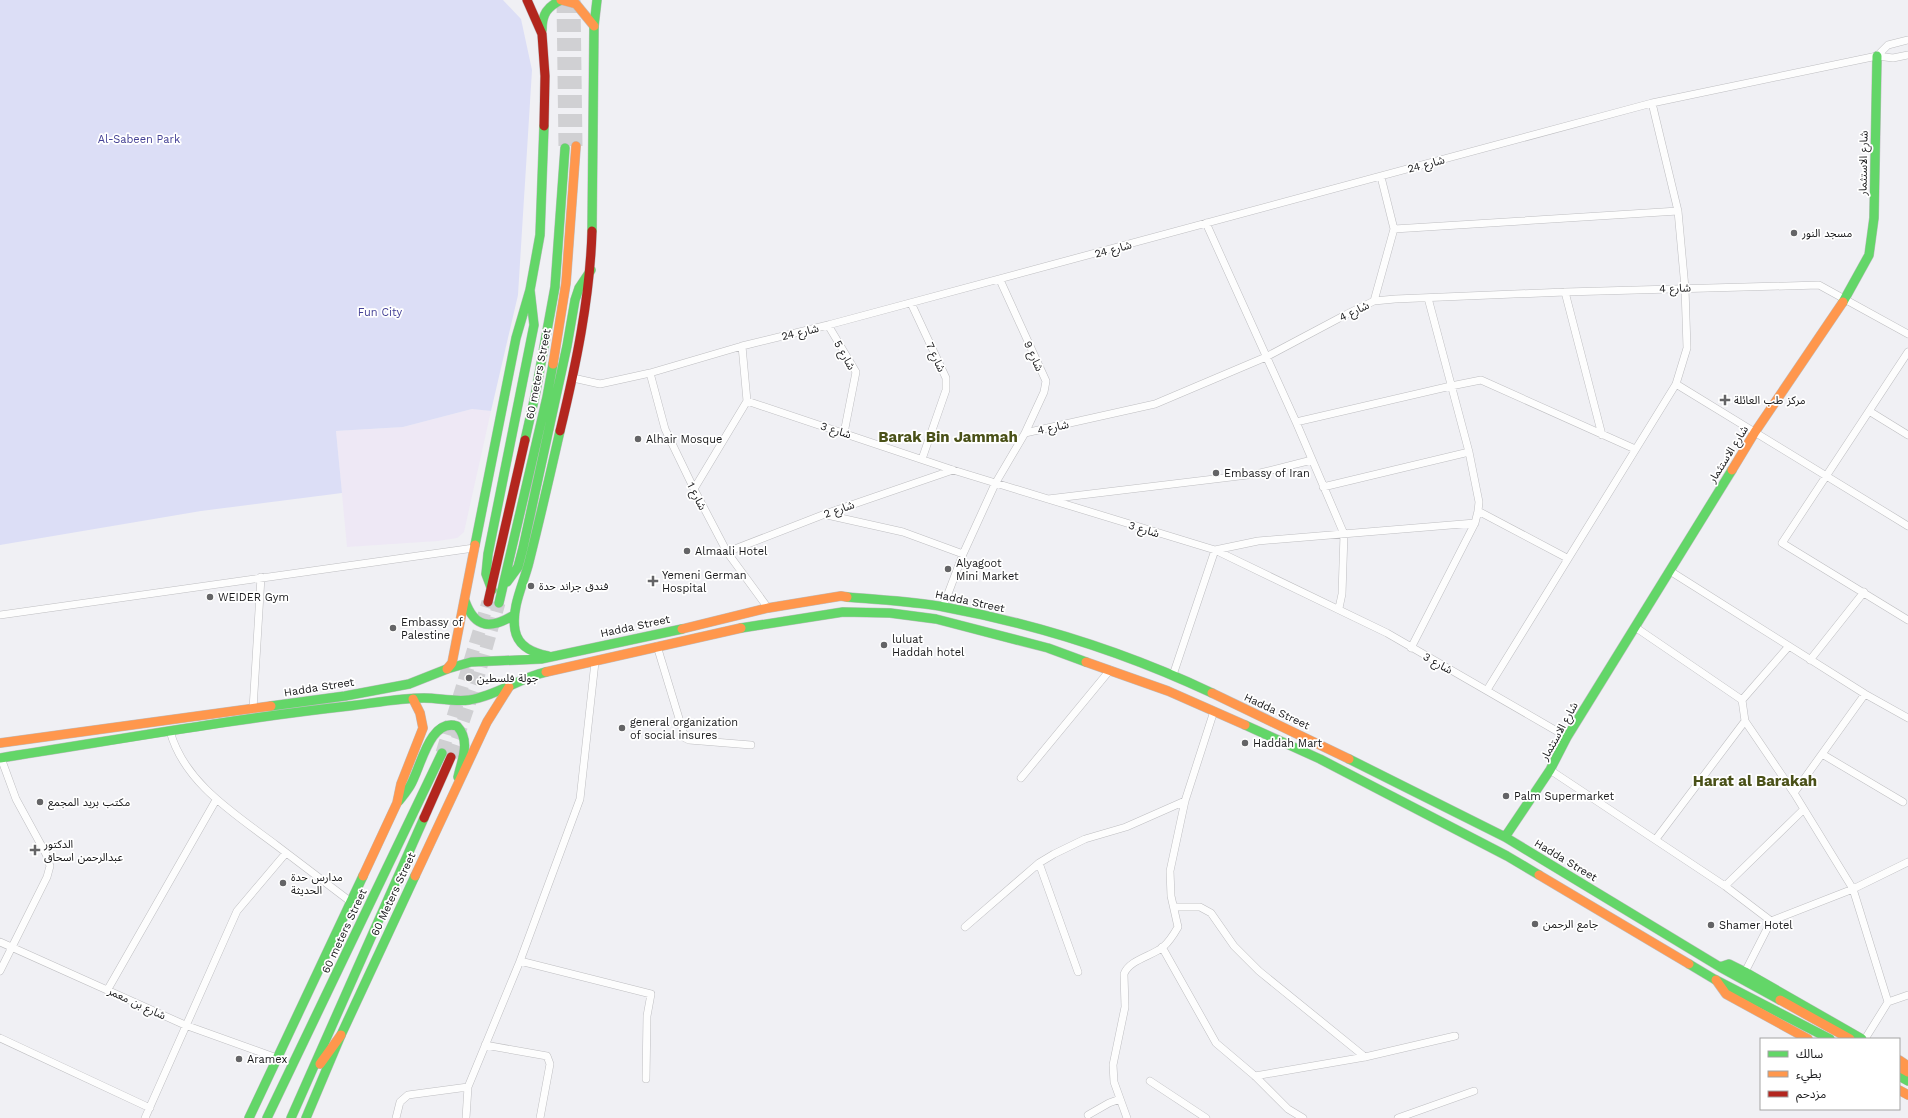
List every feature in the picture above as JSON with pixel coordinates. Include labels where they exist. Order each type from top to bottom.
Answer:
[{"type":"main road","points":[[527,0],[542,34]]},
{"type":"main road","points":[[447,669],[452,663],[516,338],[530,290],[540,235],[545,76],[542,18],[547,7],[561,0],[576,4],[594,26]]},
{"type":"main road","points":[[551,657],[534,653],[523,646],[515,631],[514,616],[529,563],[573,378],[591,270],[594,174],[594,26],[597,0]]},
{"type":"main road","name":"شارع الاستثمار","points":[[1505,837],[1550,770],[1567,737],[1756,432],[1845,298],[1868,255],[1874,218],[1877,56]]},
{"type":"main road","name":"60 meters Street","points":[[499,603],[547,397],[557,340],[566,283],[572,218],[576,146]]},
{"type":"main road","name":"60 meters Street","points":[[488,602],[492,590],[535,396],[555,287],[562,220],[565,148]]},
{"type":"main road","points":[[503,587],[518,568],[567,346],[575,300],[579,288],[591,270]]},
{"type":"main road","points":[[492,590],[486,574],[488,554],[528,361],[534,325],[530,290]]},
{"type":"main road","name":"Hadda Street","points":[[0,743],[345,696],[409,684],[447,669],[471,662],[541,659],[668,632],[768,608],[841,596],[943,607],[1050,632],[1173,675],[1321,745],[1505,837],[1720,967],[1848,1038]]},
{"type":"main road","points":[[464,600],[467,609],[473,618],[483,624],[495,626],[514,616]]},
{"type":"main road","points":[[808,601],[812,616]]},
{"type":"main road","name":"Hadda Street","points":[[1,758],[170,731],[413,699],[470,700],[486,696],[543,673],[595,662],[657,646],[766,623],[812,616],[844,612],[890,613],[936,619],[1048,648],[1168,690],[1320,759],[1507,856],[1714,979],[1828,1038]]},
{"type":"main road","name":"60 Meters Street","points":[[306,1118],[341,1035],[457,784],[468,766],[499,700],[511,685]]},
{"type":"main road","name":"60 Meters Street","points":[[249,1118],[397,803],[401,784],[423,728],[423,719],[420,710],[413,699]]},
{"type":"main road","points":[[397,803],[410,787],[436,730],[446,724],[457,726],[465,735],[466,742],[457,784]]},
{"type":"main road","name":"60 meters Street","points":[[267,1118],[442,753]]},
{"type":"main road","name":"60 meters Street","points":[[291,1118],[451,757]]},
{"type":"main road","points":[[1720,967],[1729,964],[1745,972],[1860,1038]]},
{"type":"main road","points":[[1714,979],[1726,994],[1806,1038]]},
{"type":"main road","points":[[306,1084],[341,1035]]},
{"type":"street","points":[[1877,56],[1888,45],[1908,40]]},
{"type":"street","points":[[1877,56],[1893,58],[1908,55]]},
{"type":"street","name":"شارع 24","points":[[573,378],[600,384],[650,373],[742,346],[828,326],[1652,103],[1877,56]]},
{"type":"street","points":[[1487,690],[1676,384],[1687,348],[1685,288],[1678,211],[1652,103]]},
{"type":"street","points":[[1374,302],[1394,229],[1381,177]]},
{"type":"street","points":[[1394,229],[1678,211]]},
{"type":"street","points":[[1206,223],[1296,422],[1344,534],[1342,594],[1339,608]]},
{"type":"street","name":"شارع 9","points":[[1000,280],[1046,381],[1044,392],[1025,433]]},
{"type":"street","name":"شارع 4","points":[[943,607],[963,554],[995,484],[1025,433],[1155,404],[1266,358],[1346,314],[1374,302],[1565,292],[1819,285],[1908,334]]},
{"type":"street","points":[[1565,292],[1602,435]]},
{"type":"street","points":[[1411,648],[1474,523],[1479,502],[1469,452],[1428,298]]},
{"type":"street","name":"شارع 7","points":[[911,303],[946,378],[946,390],[922,459]]},
{"type":"street","name":"شارع 5","points":[[828,326],[856,372],[844,433]]},
{"type":"street","points":[[694,489],[747,401],[742,346]]},
{"type":"street","points":[[1908,352],[1782,543],[1908,620]]},
{"type":"street","name":"شارع 1","points":[[650,373],[665,429],[694,489],[727,552],[768,608]]},
{"type":"street","points":[[1296,422],[1481,380],[1635,449]]},
{"type":"street","points":[[1676,384],[1908,526]]},
{"type":"street","name":"شارع 3","points":[[747,401],[1044,500],[1215,550],[1339,608],[1387,633],[1567,737]]},
{"type":"street","points":[[1869,411],[1908,435]]},
{"type":"street","points":[[1323,487],[1469,452]]},
{"type":"street","points":[[1044,500],[1256,474],[1312,460]]},
{"type":"street","name":"شارع 2","points":[[727,552],[824,514],[953,470]]},
{"type":"street","points":[[1478,511],[1568,558]]},
{"type":"street","points":[[824,514],[903,532],[963,554]]},
{"type":"street","points":[[1173,675],[1215,550],[1258,541],[1474,523]]},
{"type":"street","points":[[0,615],[260,577],[474,548]]},
{"type":"street","points":[[1670,571],[1865,694],[1908,718]]},
{"type":"street","points":[[253,709],[260,577]]},
{"type":"street","points":[[1810,660],[1864,592]]},
{"type":"street","points":[[1635,627],[1742,700],[1745,721],[1794,793],[1852,889],[1888,1002]]},
{"type":"street","points":[[657,646],[685,738],[751,745]]},
{"type":"street","points":[[1742,700],[1789,646]]},
{"type":"street","points":[[466,1118],[468,1087],[520,961],[580,799],[595,662]]},
{"type":"street","points":[[1021,778],[1110,670]]},
{"type":"street","points":[[1794,793],[1865,694]]},
{"type":"street","points":[[1128,1118],[1114,1082],[1113,1065],[1125,1007],[1124,974],[1125,970],[1132,965],[1162,947],[1178,927],[1171,896],[1170,871],[1186,801],[1214,711]]},
{"type":"street","points":[[1656,839],[1745,721]]},
{"type":"street","points":[[170,731],[174,744],[192,773],[216,800],[351,902]]},
{"type":"street","points":[[1822,754],[1903,802]]},
{"type":"street","points":[[0,972],[48,878],[50,866],[46,854],[16,798],[1,758]]},
{"type":"street","points":[[1550,770],[1725,886],[1771,921]]},
{"type":"street","points":[[108,989],[216,800]]},
{"type":"street","points":[[965,927],[1039,863],[1085,839],[1126,827],[1186,801]]},
{"type":"street","points":[[1725,886],[1803,810]]},
{"type":"street","points":[[145,1118],[185,1025],[237,911],[286,853]]},
{"type":"street","points":[[1745,972],[1771,921],[1852,889],[1908,862]]},
{"type":"street","points":[[1039,863],[1078,972]]},
{"type":"street","points":[[1174,907],[1200,907],[1210,913],[1234,946],[1259,971],[1366,1057]]},
{"type":"street","name":"شارع بن معمر","points":[[0,942],[108,989],[185,1025],[277,1058]]},
{"type":"street","points":[[1162,947],[1216,1043],[1255,1076],[1288,1109],[1303,1118]]},
{"type":"street","points":[[520,961],[651,994],[647,1016],[646,1079]]},
{"type":"street","points":[[1866,1038],[1888,1002],[1908,995]]},
{"type":"street","points":[[1255,1076],[1366,1057],[1455,1036]]},
{"type":"street","points":[[0,1038],[150,1108]]},
{"type":"street","points":[[485,1045],[546,1056],[550,1064],[540,1118]]},
{"type":"street","points":[[1150,1081],[1206,1118]]},
{"type":"street","points":[[396,1118],[400,1102],[408,1095],[468,1087]]},
{"type":"street","points":[[1398,1118],[1474,1091]]},
{"type":"street","points":[[1088,1115],[1109,1103],[1120,1099]]},
{"type":"shaded area","points":[[472,409],[491,411],[464,532],[457,538],[438,541],[347,547],[336,431],[403,427]]},
{"type":"green space","name":"Al-Sabeen Park","points":[[0,0],[503,0],[521,19],[532,70],[518,295],[491,411],[472,409],[403,427],[336,431],[342,493],[201,511],[0,545]]},
{"type":"tunnel","points":[[563,0],[565,148]]},
{"type":"tunnel","points":[[574,0],[576,146]]},
{"type":"tunnel","points":[[442,753],[488,602]]},
{"type":"tunnel","points":[[451,757],[476,684],[499,603]]},
{"type":"traffic: fast","points":[[542,30],[544,15],[552,5],[561,0]]},
{"type":"traffic: fast","points":[[592,231],[594,26],[597,0]]},
{"type":"traffic: fast","points":[[1843,302],[1869,255],[1874,218],[1877,56]]},
{"type":"traffic: fast","points":[[475,545],[516,338],[530,290],[540,235],[544,126]]},
{"type":"traffic: fast","points":[[525,440],[535,396],[555,287],[565,148]]},
{"type":"traffic: fast","points":[[507,582],[518,567],[523,548],[567,346],[575,300],[579,288],[591,270]]},
{"type":"traffic: fast","points":[[492,590],[486,574],[488,554],[534,325],[530,290]]},
{"type":"traffic: fast","points":[[499,603],[547,397],[553,364]]},
{"type":"traffic: fast","points":[[548,656],[532,651],[519,641],[515,630],[514,621],[516,604],[529,562],[560,431]]},
{"type":"traffic: fast","points":[[1505,837],[1550,770],[1567,737],[1732,470]]},
{"type":"traffic: fast","points":[[847,597],[932,605],[1013,622],[1081,641],[1147,665],[1212,693]]},
{"type":"traffic: fast","points":[[465,601],[474,617],[485,624],[498,623],[514,615]]},
{"type":"traffic: fast","points":[[741,628],[843,612],[890,613],[936,619],[1048,648],[1086,662]]},
{"type":"traffic: fast","points":[[271,706],[345,696],[409,684],[447,669],[471,662],[541,659],[682,629]]},
{"type":"traffic: fast","points":[[0,758],[218,723],[305,711],[406,699],[424,698],[458,701],[469,700],[489,695],[526,678],[546,672]]},
{"type":"traffic: fast","points":[[1245,725],[1320,759],[1507,856],[1539,875]]},
{"type":"traffic: fast","points":[[399,801],[410,786],[427,746],[439,729],[447,726],[457,726],[464,738],[465,744],[458,777]]},
{"type":"traffic: fast","points":[[267,1118],[442,753]]},
{"type":"traffic: fast","points":[[1349,759],[1505,837],[1720,967],[1780,1000]]},
{"type":"traffic: fast","points":[[291,1118],[424,818]]},
{"type":"traffic: fast","points":[[249,1118],[363,876]]},
{"type":"traffic: fast","points":[[306,1118],[341,1035],[415,876]]},
{"type":"traffic: fast","points":[[1689,964],[1714,979],[1828,1038]]},
{"type":"traffic: fast","points":[[1720,967],[1729,964],[1745,972],[1860,1038]]},
{"type":"traffic: fast","points":[[1900,1077],[1908,1081]]},
{"type":"traffic: slow","points":[[561,0],[576,4],[594,26]]},
{"type":"traffic: slow","points":[[553,364],[566,283],[576,146]]},
{"type":"traffic: slow","points":[[1732,470],[1755,432],[1843,302]]},
{"type":"traffic: slow","points":[[447,669],[452,663],[475,545]]},
{"type":"traffic: slow","points":[[682,629],[768,608],[841,596],[847,597]]},
{"type":"traffic: slow","points":[[546,672],[741,628]]},
{"type":"traffic: slow","points":[[1086,662],[1168,691],[1245,725]]},
{"type":"traffic: slow","points":[[415,876],[487,722],[509,687]]},
{"type":"traffic: slow","points":[[1212,693],[1349,759]]},
{"type":"traffic: slow","points":[[363,876],[397,803],[401,784],[423,728],[420,713],[413,699]]},
{"type":"traffic: slow","points":[[0,743],[271,706]]},
{"type":"traffic: slow","points":[[1539,875],[1689,964]]},
{"type":"traffic: slow","points":[[1716,980],[1726,994],[1806,1038]]},
{"type":"traffic: slow","points":[[1780,1000],[1848,1038]]},
{"type":"traffic: slow","points":[[320,1064],[341,1035]]},
{"type":"traffic: slow","points":[[1900,1061],[1908,1066]]},
{"type":"traffic: slow","points":[[1900,1068],[1908,1072]]},
{"type":"traffic: slow","points":[[1900,1091],[1908,1095]]},
{"type":"traffic: jam","points":[[527,0],[542,34],[545,76],[544,126]]},
{"type":"traffic: jam","points":[[560,431],[581,331],[591,256],[592,231]]},
{"type":"traffic: jam","points":[[488,602],[525,440]]},
{"type":"traffic: jam","points":[[424,818],[451,757]]},
{"type":"place","name":"مسجد النور","points":[[1794,233]]},
{"type":"place","name":"مركز طب العائلة","points":[[1725,400]]},
{"type":"place","name":"Alhair Mosque","points":[[638,439]]},
{"type":"place","name":"Embassy of Iran","points":[[1216,473]]},
{"type":"place","name":"Almaali Hotel","points":[[687,551]]},
{"type":"place","name":"Alyagoot Mini Market","points":[[948,569]]},
{"type":"place","name":"Yemeni German Hospital","points":[[653,581]]},
{"type":"place","name":"فندق جراند حدة","points":[[531,586]]},
{"type":"place","name":"WEIDER Gym","points":[[210,597]]},
{"type":"place","name":"Embassy of Palestine","points":[[393,628]]},
{"type":"place","name":"luluat Haddah hotel","points":[[884,645]]},
{"type":"place","name":"جولة فلسطين","points":[[469,678]]},
{"type":"place","name":"general organization of social insures","points":[[622,728]]},
{"type":"place","name":"Haddah Mart","points":[[1245,743]]},
{"type":"place","name":"Palm Supermarket","points":[[1506,796]]},
{"type":"place","name":"مكتب بريد المجمع","points":[[40,802]]},
{"type":"place","name":"الدكتور عبدالرحمن اسحاق","points":[[35,850]]},
{"type":"place","name":"مدارس حدة الحديثة","points":[[283,883]]},
{"type":"place","name":"جامع الرحمن","points":[[1535,924]]},
{"type":"place","name":"Shamer Hotel","points":[[1711,925]]},
{"type":"place","name":"Aramex","points":[[239,1059]]},
{"type":"district","name":"Barak Bin Jammah","points":[[948,437]]},
{"type":"district","name":"Harat al Barakah","points":[[1755,781]]},
{"type":"park label","name":"Fun City","points":[[380,312]]}]
